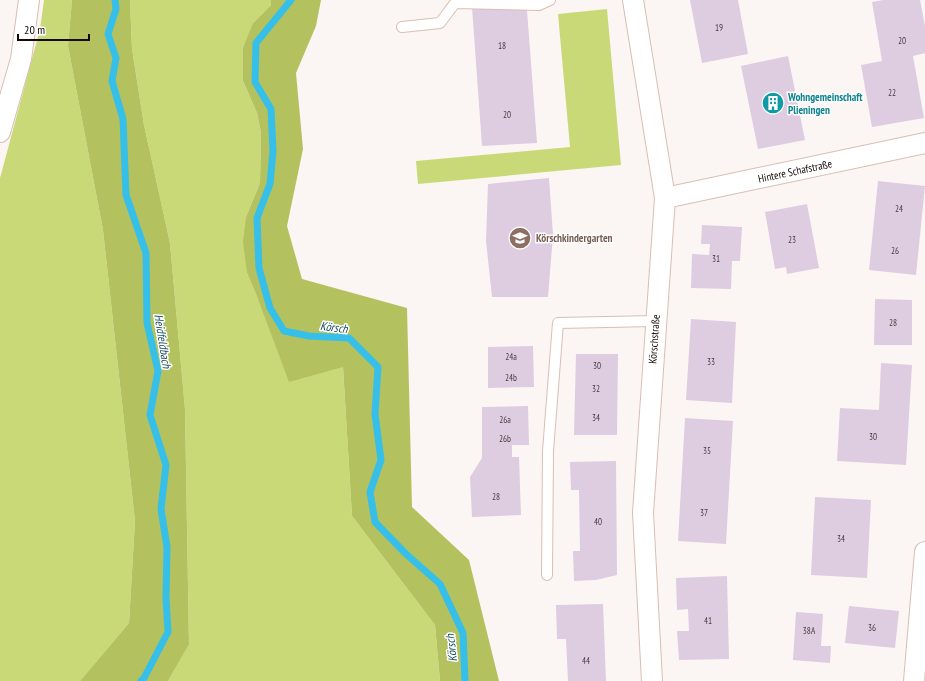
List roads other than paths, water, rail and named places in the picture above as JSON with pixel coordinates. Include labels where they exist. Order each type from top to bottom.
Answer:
[{"type":"street","points":[[0,132],[3,108],[21,59],[29,0]]},
{"type":"street","name":"Körschstraße","points":[[633,0],[665,198],[643,513],[652,681]]},
{"type":"street","name":"Hintere Schafstraße","points":[[665,198],[925,143]]},
{"type":"street","points":[[914,681],[925,552]]},
{"type":"lane","points":[[402,27],[440,23],[455,3],[539,5],[550,0]]},
{"type":"lane","points":[[547,575],[548,451],[558,323],[656,321]]},
{"type":"waterway","name":"Heidfeldbach","points":[[115,0],[116,9],[108,34],[116,58],[112,81],[123,119],[126,195],[146,253],[147,323],[158,371],[150,415],[166,465],[161,509],[167,547],[166,598],[168,632],[141,681]]},
{"type":"waterway","name":"Körsch","points":[[291,0],[256,43],[255,82],[271,109],[273,151],[270,184],[257,218],[259,268],[270,308],[284,331],[309,336],[349,338],[378,367],[375,414],[381,460],[370,492],[375,522],[406,554],[440,584],[463,633],[465,681]]},
{"type":"place","name":"Wohngemeinschaft Plieningen","points":[[773,103]]},
{"type":"place","name":"Körschkindergarten","points":[[520,238]]}]
